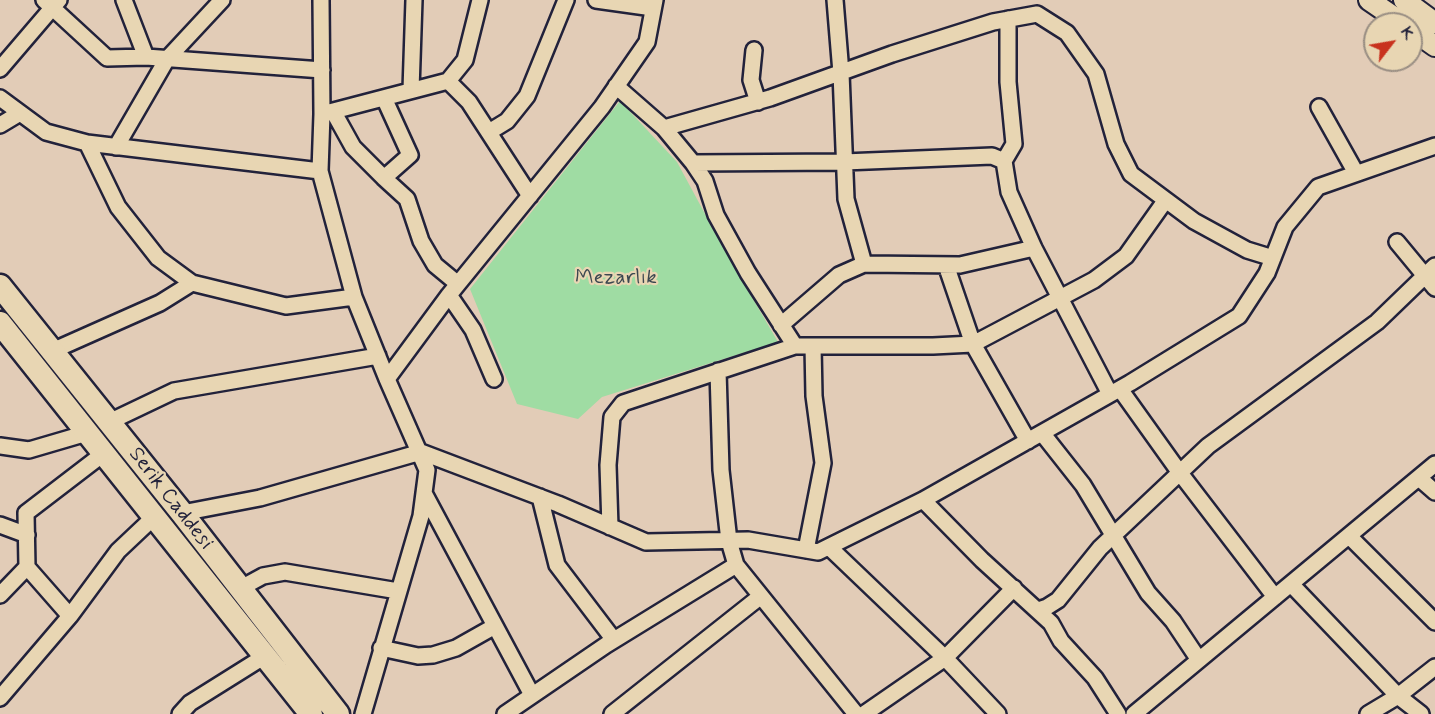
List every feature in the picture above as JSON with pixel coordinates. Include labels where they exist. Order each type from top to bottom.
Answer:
[{"type":"highway","name":"Serik Caddesi","points":[[0,286],[182,513],[338,714]]},
{"type":"highway","name":"Serik Caddesi","points":[[0,323],[311,714]]},
{"type":"main road","points":[[1370,0],[1387,12]]},
{"type":"main road","points":[[1404,0],[1435,23]]},
{"type":"street","points":[[124,0],[146,57]]},
{"type":"street","points":[[116,147],[167,59],[222,0]]},
{"type":"street","points":[[321,0],[322,70],[328,113],[320,171],[354,297],[427,470],[421,516],[363,714]]},
{"type":"street","points":[[411,90],[414,0]]},
{"type":"street","points":[[328,113],[448,81],[465,60],[480,0]]},
{"type":"street","points":[[489,132],[507,121],[527,96],[567,0]]},
{"type":"street","points":[[387,379],[454,290],[602,107],[647,42],[654,4],[596,0]]},
{"type":"street","points":[[836,0],[846,199],[864,264]]},
{"type":"street","points":[[0,69],[51,2],[107,58],[146,57],[322,70]]},
{"type":"street","points":[[664,128],[758,102],[982,25],[1037,14],[1067,33],[1096,74],[1116,144],[1131,174],[1164,201],[1194,220],[1247,250],[1273,258]]},
{"type":"street","points":[[1008,19],[1008,82],[1014,144],[1004,160],[1009,192],[1034,248],[1060,299],[1115,392],[1180,472],[1275,597]]},
{"type":"street","points":[[754,50],[751,80],[758,102]]},
{"type":"street","points":[[448,81],[469,102],[530,196]]},
{"type":"street","points":[[616,86],[664,128],[693,163],[705,181],[716,215],[748,273],[795,346]]},
{"type":"street","points":[[0,98],[46,132],[87,143],[320,171]]},
{"type":"street","points":[[384,98],[411,155],[384,178]]},
{"type":"street","points":[[1319,108],[1356,173]]},
{"type":"street","points":[[0,125],[20,113]]},
{"type":"street","points":[[328,113],[353,147],[407,199],[421,242],[454,290],[494,379]]},
{"type":"street","points":[[87,143],[118,207],[158,258],[192,283],[286,306],[354,297]]},
{"type":"street","points":[[182,513],[260,498],[421,452],[540,497],[646,542],[748,540],[818,552],[923,500],[1115,392],[1239,316],[1267,273],[1285,227],[1318,187],[1435,146]]},
{"type":"street","points":[[693,163],[844,162],[992,156],[1004,160]]},
{"type":"street","points":[[610,526],[608,465],[612,417],[622,404],[795,346],[973,344],[1094,280],[1126,256],[1164,201]]},
{"type":"street","points":[[1397,242],[1430,271],[1435,288]]},
{"type":"street","points":[[781,325],[839,275],[864,264],[960,265],[1034,248]]},
{"type":"street","points":[[946,265],[973,344],[1028,441]]},
{"type":"street","points":[[1038,609],[1047,607],[1058,600],[1100,548],[1208,446],[1377,322],[1430,271]]},
{"type":"street","points":[[52,351],[160,303],[192,283]]},
{"type":"street","points":[[806,550],[823,463],[814,396],[813,346]]},
{"type":"street","points":[[109,422],[174,391],[378,356]]},
{"type":"street","points":[[718,372],[721,471],[729,541],[736,565],[856,714]]},
{"type":"street","points":[[0,446],[29,450],[87,433]]},
{"type":"street","points":[[1042,433],[1083,485],[1148,593],[1173,621],[1199,660]]},
{"type":"street","points":[[70,616],[27,567],[26,513],[103,454]]},
{"type":"street","points":[[1134,714],[1435,464]]},
{"type":"street","points":[[1419,478],[1435,492]]},
{"type":"street","points":[[424,493],[532,695]]},
{"type":"street","points":[[540,497],[556,566],[614,640]]},
{"type":"street","points":[[923,500],[982,560],[1051,623],[1061,641],[1095,678],[1118,714]]},
{"type":"street","points":[[0,698],[70,616],[118,551],[154,517]]},
{"type":"street","points":[[0,525],[27,535]]},
{"type":"street","points":[[1349,536],[1435,622]]},
{"type":"street","points":[[829,547],[945,658],[998,714]]},
{"type":"street","points":[[505,714],[614,640],[736,565]]},
{"type":"street","points":[[0,595],[27,567]]},
{"type":"street","points":[[240,588],[263,576],[285,572],[398,591]]},
{"type":"street","points":[[1291,584],[1398,696],[1421,714]]},
{"type":"street","points":[[864,714],[945,658],[1014,588]]},
{"type":"street","points":[[612,714],[761,596]]},
{"type":"street","points":[[381,648],[418,656],[433,655],[456,648],[495,626]]},
{"type":"street","points":[[180,714],[190,703],[265,656]]},
{"type":"street","points":[[1368,714],[1398,696],[1435,667]]},
{"type":"green space","name":"Mezarlık","points":[[620,101],[677,162],[778,342],[602,397],[578,419],[517,404],[470,289]]}]
